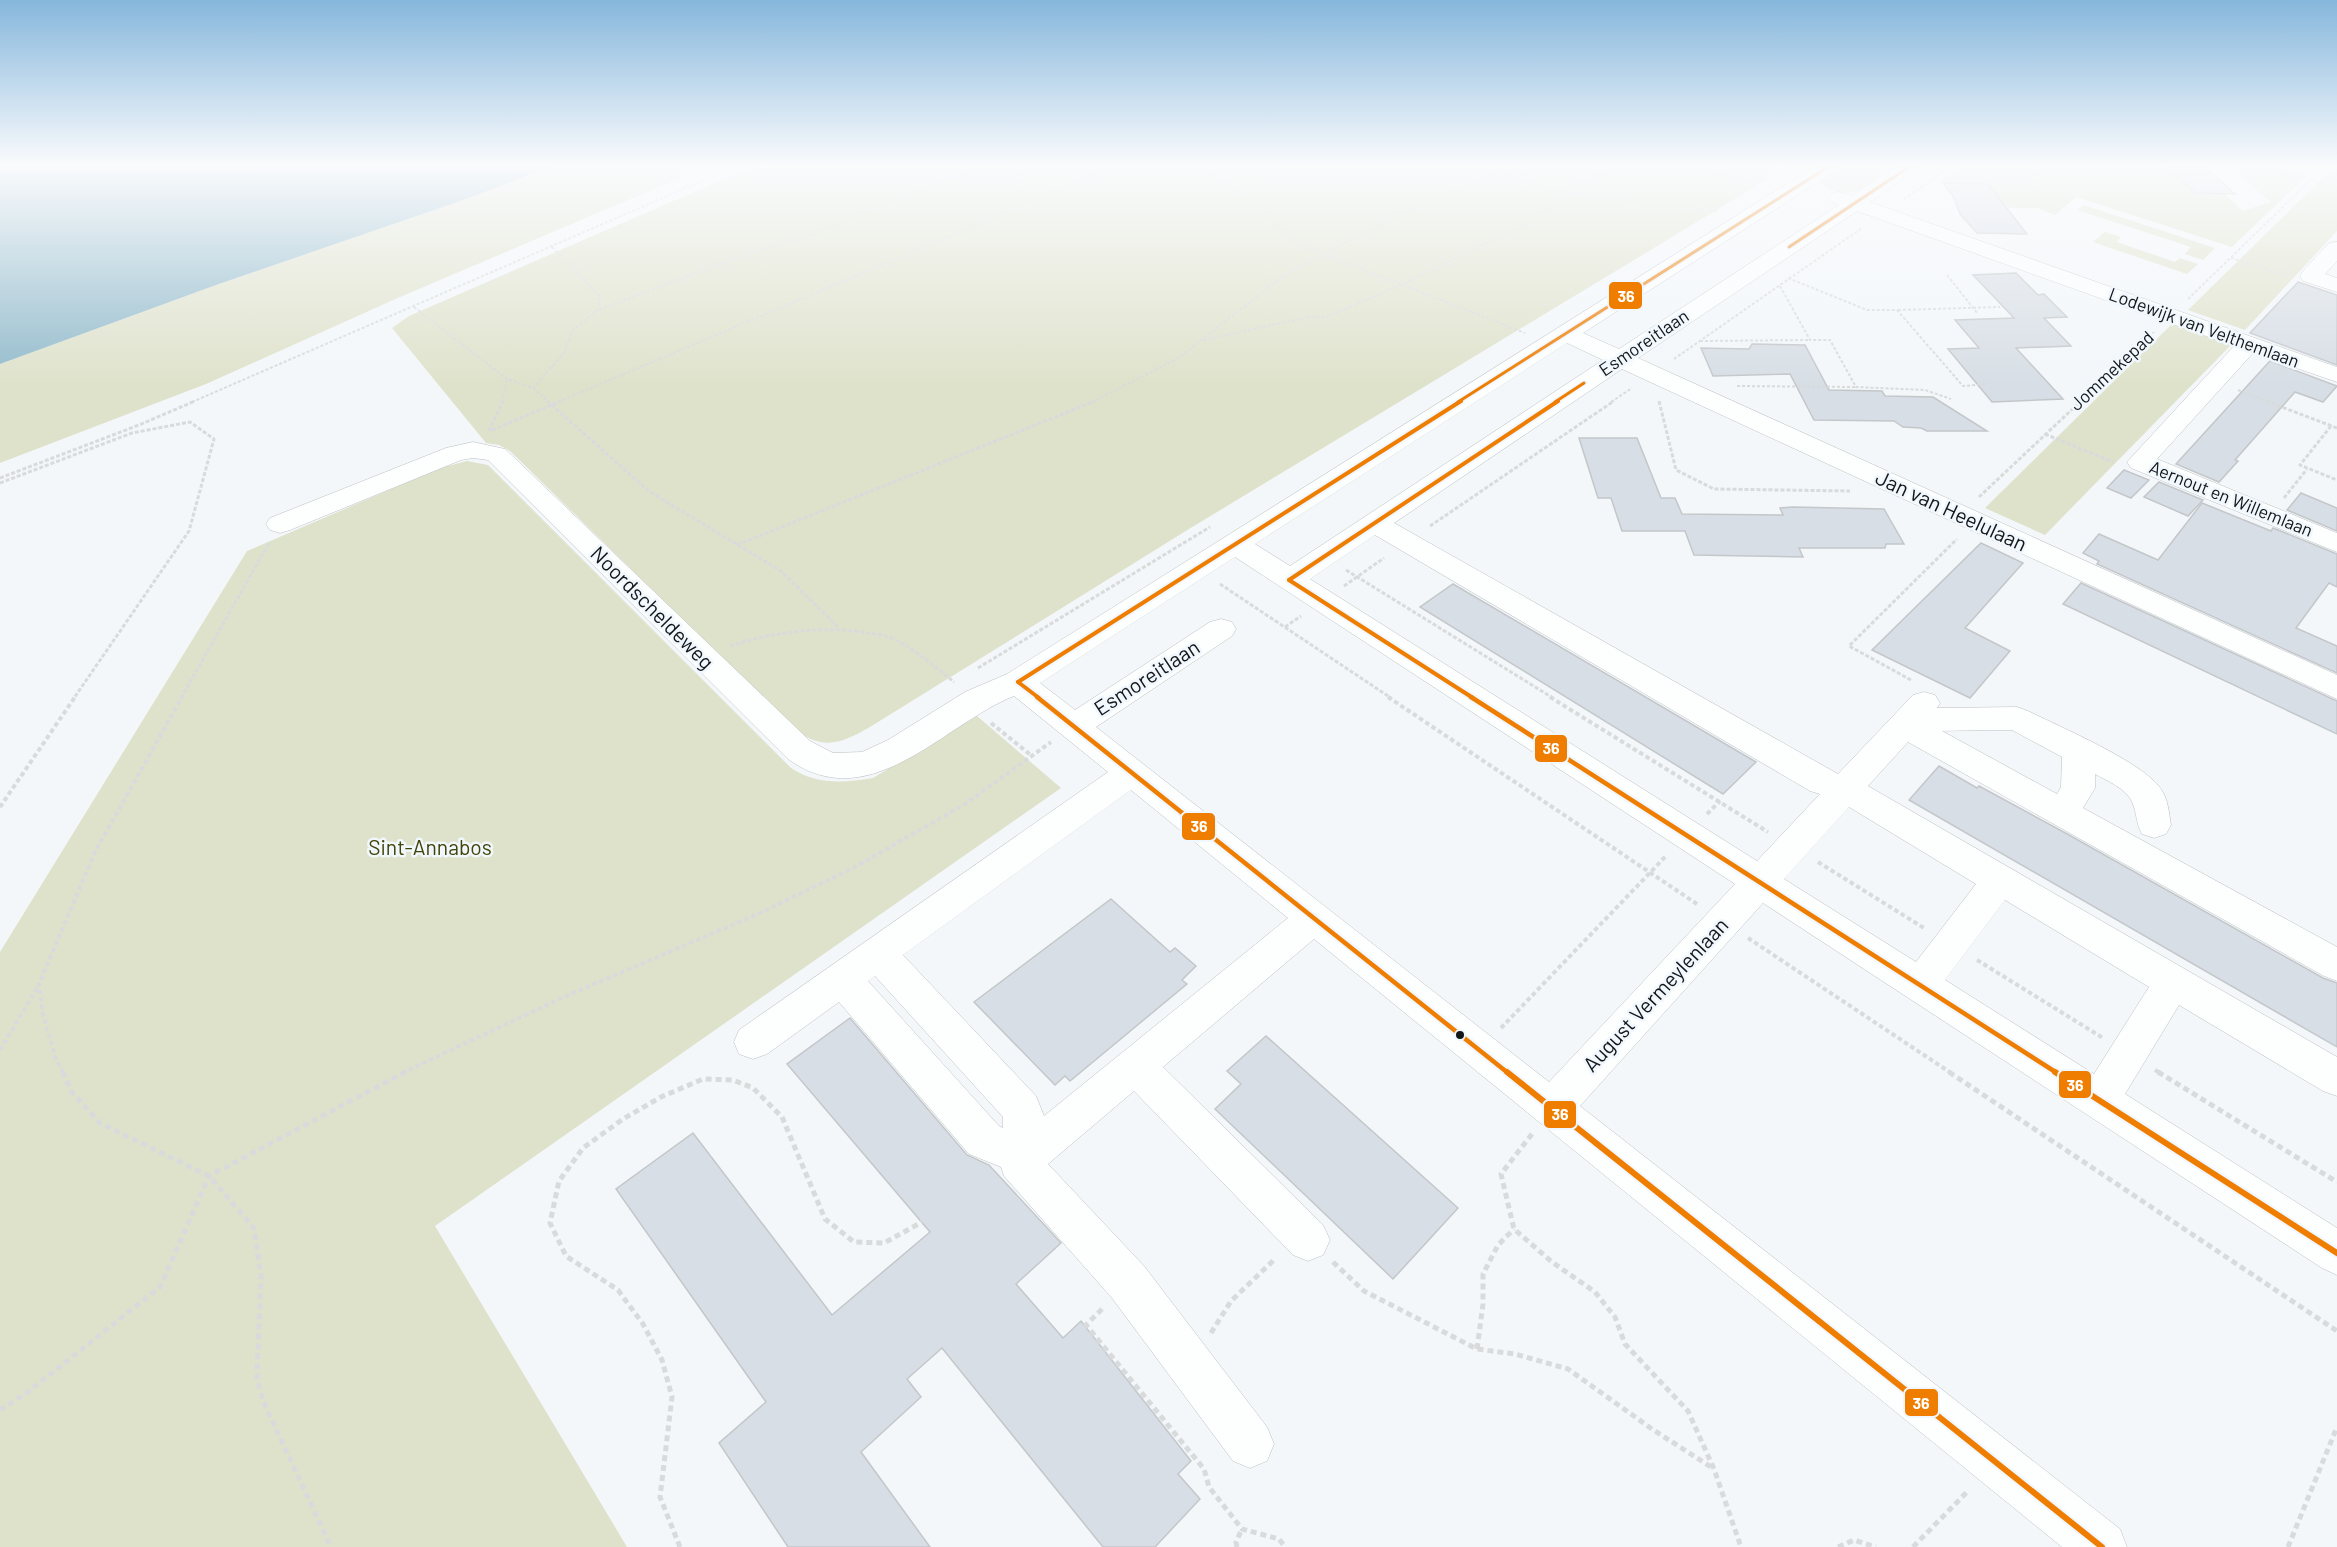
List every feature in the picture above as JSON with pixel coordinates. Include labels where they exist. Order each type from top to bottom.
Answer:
[{"type":"street","points":[[1715,239],[1018,682],[2102,1547]]},
{"type":"street","name":"Esmoreitlaan","points":[[1289,580],[1801,239]]},
{"type":"street","name":"Lodewijk van Velthemlaan","points":[[1956,239],[2337,375]]},
{"type":"street","points":[[2337,248],[2311,276],[2337,285]]},
{"type":"street","name":"Jan van Heelulaan","points":[[1566,334],[2337,688]]},
{"type":"street","name":"Aernout en Willemlaan","points":[[2249,344],[2140,462],[2337,543]]},
{"type":"street","name":"Noordscheldeweg","points":[[280,524],[442,457],[473,450],[496,454],[799,750],[813,761],[837,767],[857,766],[879,759],[977,699],[1018,682]]},
{"type":"street","points":[[1374,523],[1822,782],[1845,789],[2337,1078]]},
{"type":"street","points":[[1235,544],[2337,1253]]},
{"type":"street","name":"Esmoreitlaan","points":[[1074,726],[1221,629]]},
{"type":"street","points":[[1913,715],[1954,721],[1986,718],[2017,719],[2129,777],[2148,796],[2154,825]]},
{"type":"street","points":[[1913,715],[2064,812],[2337,965]]},
{"type":"street","name":"August Vermeylenlaan","points":[[1552,1108],[1913,715]]},
{"type":"street","points":[[2064,812],[2078,788],[2078,752]]},
{"type":"street","points":[[753,1042],[1132,772]]},
{"type":"street","points":[[1921,986],[1950,943],[2000,880]]},
{"type":"street","points":[[1250,1444],[1128,1282],[1019,1162],[1313,918]]},
{"type":"street","points":[[842,979],[984,1140],[999,1148],[1011,1147],[1022,1138],[1026,1122],[1022,1109],[878,953]]},
{"type":"street","points":[[2100,1100],[2173,981]]},
{"type":"street","points":[[1134,1065],[1308,1240]]},
{"type":"path","points":[[0,478],[139,425],[570,239]]},
{"type":"path","points":[[533,388],[563,354],[574,329],[598,310],[750,254],[798,239]]},
{"type":"path","points":[[507,379],[503,403],[489,432],[942,239]]},
{"type":"path","points":[[1288,239],[1525,333]]},
{"type":"path","points":[[737,545],[1078,409],[1177,359],[1282,277],[1352,239]]},
{"type":"path","points":[[1200,341],[1313,316],[1324,318],[1403,284],[1495,239]]},
{"type":"path","points":[[1285,627],[1846,239]]},
{"type":"path","name":"Jommekepad","points":[[1913,715],[1934,692],[1849,645],[2044,434],[2250,239]]},
{"type":"path","points":[[552,247],[600,296],[598,310]]},
{"type":"path","points":[[2231,258],[2296,279],[2311,276]]},
{"type":"path","points":[[1760,267],[1867,310],[2000,307]]},
{"type":"path","points":[[1947,275],[1978,314]]},
{"type":"path","points":[[1780,286],[1810,340]]},
{"type":"path","points":[[413,307],[507,379],[533,388],[650,492],[781,571],[838,627]]},
{"type":"path","points":[[1897,310],[1963,386],[1986,384]]},
{"type":"path","points":[[1700,341],[1830,340],[1856,387]]},
{"type":"path","points":[[1652,374],[1676,470],[1714,489],[1851,491]]},
{"type":"path","points":[[2215,381],[2337,428]]},
{"type":"path","points":[[1677,385],[1924,390],[1951,399]]},
{"type":"path","points":[[0,483],[132,433],[190,422],[214,439],[189,531],[0,807]]},
{"type":"path","points":[[2331,426],[2300,465],[2337,480]]},
{"type":"path","name":"Jommekepad","points":[[2044,434],[2120,465],[2140,462]]},
{"type":"path","points":[[2270,515],[2307,469]]},
{"type":"path","points":[[0,1050],[39,984],[95,852],[280,524]]},
{"type":"path","points":[[1324,556],[2337,1182]]},
{"type":"path","points":[[1197,568],[2337,1331]]},
{"type":"path","points":[[701,656],[748,640],[796,631],[838,627],[888,637],[929,661],[977,699],[977,712],[1032,756]]},
{"type":"path","points":[[0,1410],[28,1392],[160,1287],[209,1176],[403,1073],[564,997],[758,914],[857,866],[965,804],[1074,726]]},
{"type":"path","points":[[1480,1051],[1720,801]]},
{"type":"path","points":[[39,984],[43,1015],[56,1059],[72,1092],[100,1123],[209,1176],[254,1228],[261,1276],[257,1376],[263,1401],[331,1547]]},
{"type":"path","points":[[680,1547],[660,1497],[672,1397],[662,1360],[643,1324],[618,1290],[566,1256],[550,1224],[559,1181],[584,1148],[624,1119],[661,1097],[703,1079],[733,1080],[753,1088],[782,1117],[825,1219],[854,1242],[884,1243],[922,1222]]},
{"type":"path","points":[[1552,1108],[1501,1174],[1514,1228],[1552,1262],[1595,1292],[1615,1317],[1625,1344],[1688,1411],[1714,1468],[1742,1547]]},
{"type":"path","points":[[1477,1349],[1483,1304],[1483,1274],[1498,1245],[1514,1228]]},
{"type":"path","points":[[1194,1368],[1216,1321],[1237,1294],[1284,1250],[1308,1240],[1364,1291],[1477,1349],[1515,1354],[1568,1369],[1652,1429],[1714,1468]]},
{"type":"path","points":[[1128,1282],[1086,1325],[1203,1468],[1209,1487],[1242,1529],[1279,1539],[1285,1547]]},
{"type":"path","points":[[2289,1547],[2337,1427]]},
{"type":"path","points":[[1913,1547],[1997,1463]]},
{"type":"path","points":[[1237,1547],[1236,1542],[1242,1529]]},
{"type":"path","points":[[1838,1547],[1854,1540],[1876,1547]]},
{"type":"green space","points":[[349,239],[536,239],[206,384],[0,463],[0,364]]},
{"type":"green space","points":[[585,239],[1669,239],[1189,529],[870,727],[850,738],[831,743],[813,740],[794,728],[510,451],[499,445],[486,443],[392,328],[409,316]]},
{"type":"green space","points":[[2096,239],[2119,239],[2117,242],[2175,262],[2180,258],[2198,264],[2187,274],[2093,242]]},
{"type":"green space","points":[[2167,239],[2188,239],[2215,248],[2203,260],[2185,254],[2191,247]]},
{"type":"green space","points":[[2208,239],[2240,239],[2232,247]]},
{"type":"green space","points":[[2260,239],[2329,239],[2245,330],[2188,310]]},
{"type":"green space","points":[[2173,323],[2232,344],[2045,535],[1985,508]]},
{"type":"green space","name":"Sint-Annabos","points":[[467,461],[488,465],[791,768],[801,774],[831,781],[873,778],[977,716],[1061,788],[435,1226],[627,1547],[0,1547],[0,952],[247,551],[440,468]]},
{"type":"water","points":[[0,239],[349,239],[216,285],[0,364]]},
{"type":"building","points":[[2016,273],[2038,295],[2044,294],[2067,317],[2044,318],[2071,346],[2016,348],[2063,399],[1992,402],[1948,349],[1979,348],[1955,320],[2014,318],[1973,275]]},
{"type":"building","points":[[2298,282],[2337,295],[2337,365],[2250,333]]},
{"type":"building","points":[[1752,344],[1805,345],[1829,390],[1882,391],[1885,396],[1933,397],[1987,431],[1927,431],[1921,428],[1903,427],[1894,421],[1814,420],[1790,374],[1713,376],[1701,348],[1749,349]]},
{"type":"building","points":[[2270,361],[2337,386],[2323,402],[2295,392],[2235,460],[2238,461],[2219,482],[2176,464]]},
{"type":"building","points":[[1579,438],[1637,438],[1661,498],[1675,498],[1682,514],[1783,515],[1780,508],[1793,507],[1884,509],[1904,544],[1886,544],[1885,548],[1799,548],[1803,557],[1694,555],[1685,531],[1622,531],[1611,498],[1598,498]]},
{"type":"building","points":[[2124,470],[2149,480],[2131,498],[2107,488]]},
{"type":"building","points":[[2159,482],[2203,500],[2188,516],[2144,497]]},
{"type":"building","points":[[2301,493],[2337,508],[2337,531],[2287,510]]},
{"type":"building","points":[[2202,503],[2271,531],[2273,528],[2337,554],[2337,587],[2329,583],[2296,628],[2337,646],[2337,673],[2097,564],[2099,561],[2083,553],[2099,534],[2158,560]]},
{"type":"building","points":[[1981,543],[2023,563],[1965,628],[2010,651],[1970,698],[1872,650]]},
{"type":"building","points":[[2081,583],[2337,701],[2337,734],[2063,604]]},
{"type":"building","points":[[1453,584],[1756,762],[1723,794],[1420,607]]},
{"type":"building","points":[[1939,766],[2069,835],[2323,978],[2337,983],[2337,1047],[1909,800]]},
{"type":"building","points":[[1111,899],[1170,952],[1175,948],[1196,966],[1182,980],[1187,984],[1070,1081],[1065,1076],[1055,1085],[974,1002]]},
{"type":"building","points":[[850,1018],[967,1155],[989,1165],[1061,1243],[1016,1284],[1063,1338],[1081,1321],[1191,1461],[1178,1474],[1200,1499],[1155,1547],[1103,1547],[942,1348],[907,1379],[921,1397],[861,1452],[930,1547],[788,1547],[719,1443],[766,1402],[616,1189],[693,1133],[832,1315],[930,1232],[787,1064]]},
{"type":"building","points":[[1266,1036],[1458,1208],[1393,1279],[1215,1109],[1241,1084],[1227,1071]]},
{"type":"transit line","name":"36","points":[[1018,682],[1714,239]]},
{"type":"transit line","name":"36","points":[[1789,247],[1801,239]]},
{"type":"transit line","name":"36","points":[[1289,580],[1584,383]]},
{"type":"transit line","name":"36","points":[[1289,580],[2337,1253]]},
{"type":"transit line","name":"36","points":[[1018,682],[2102,1547]]}]
